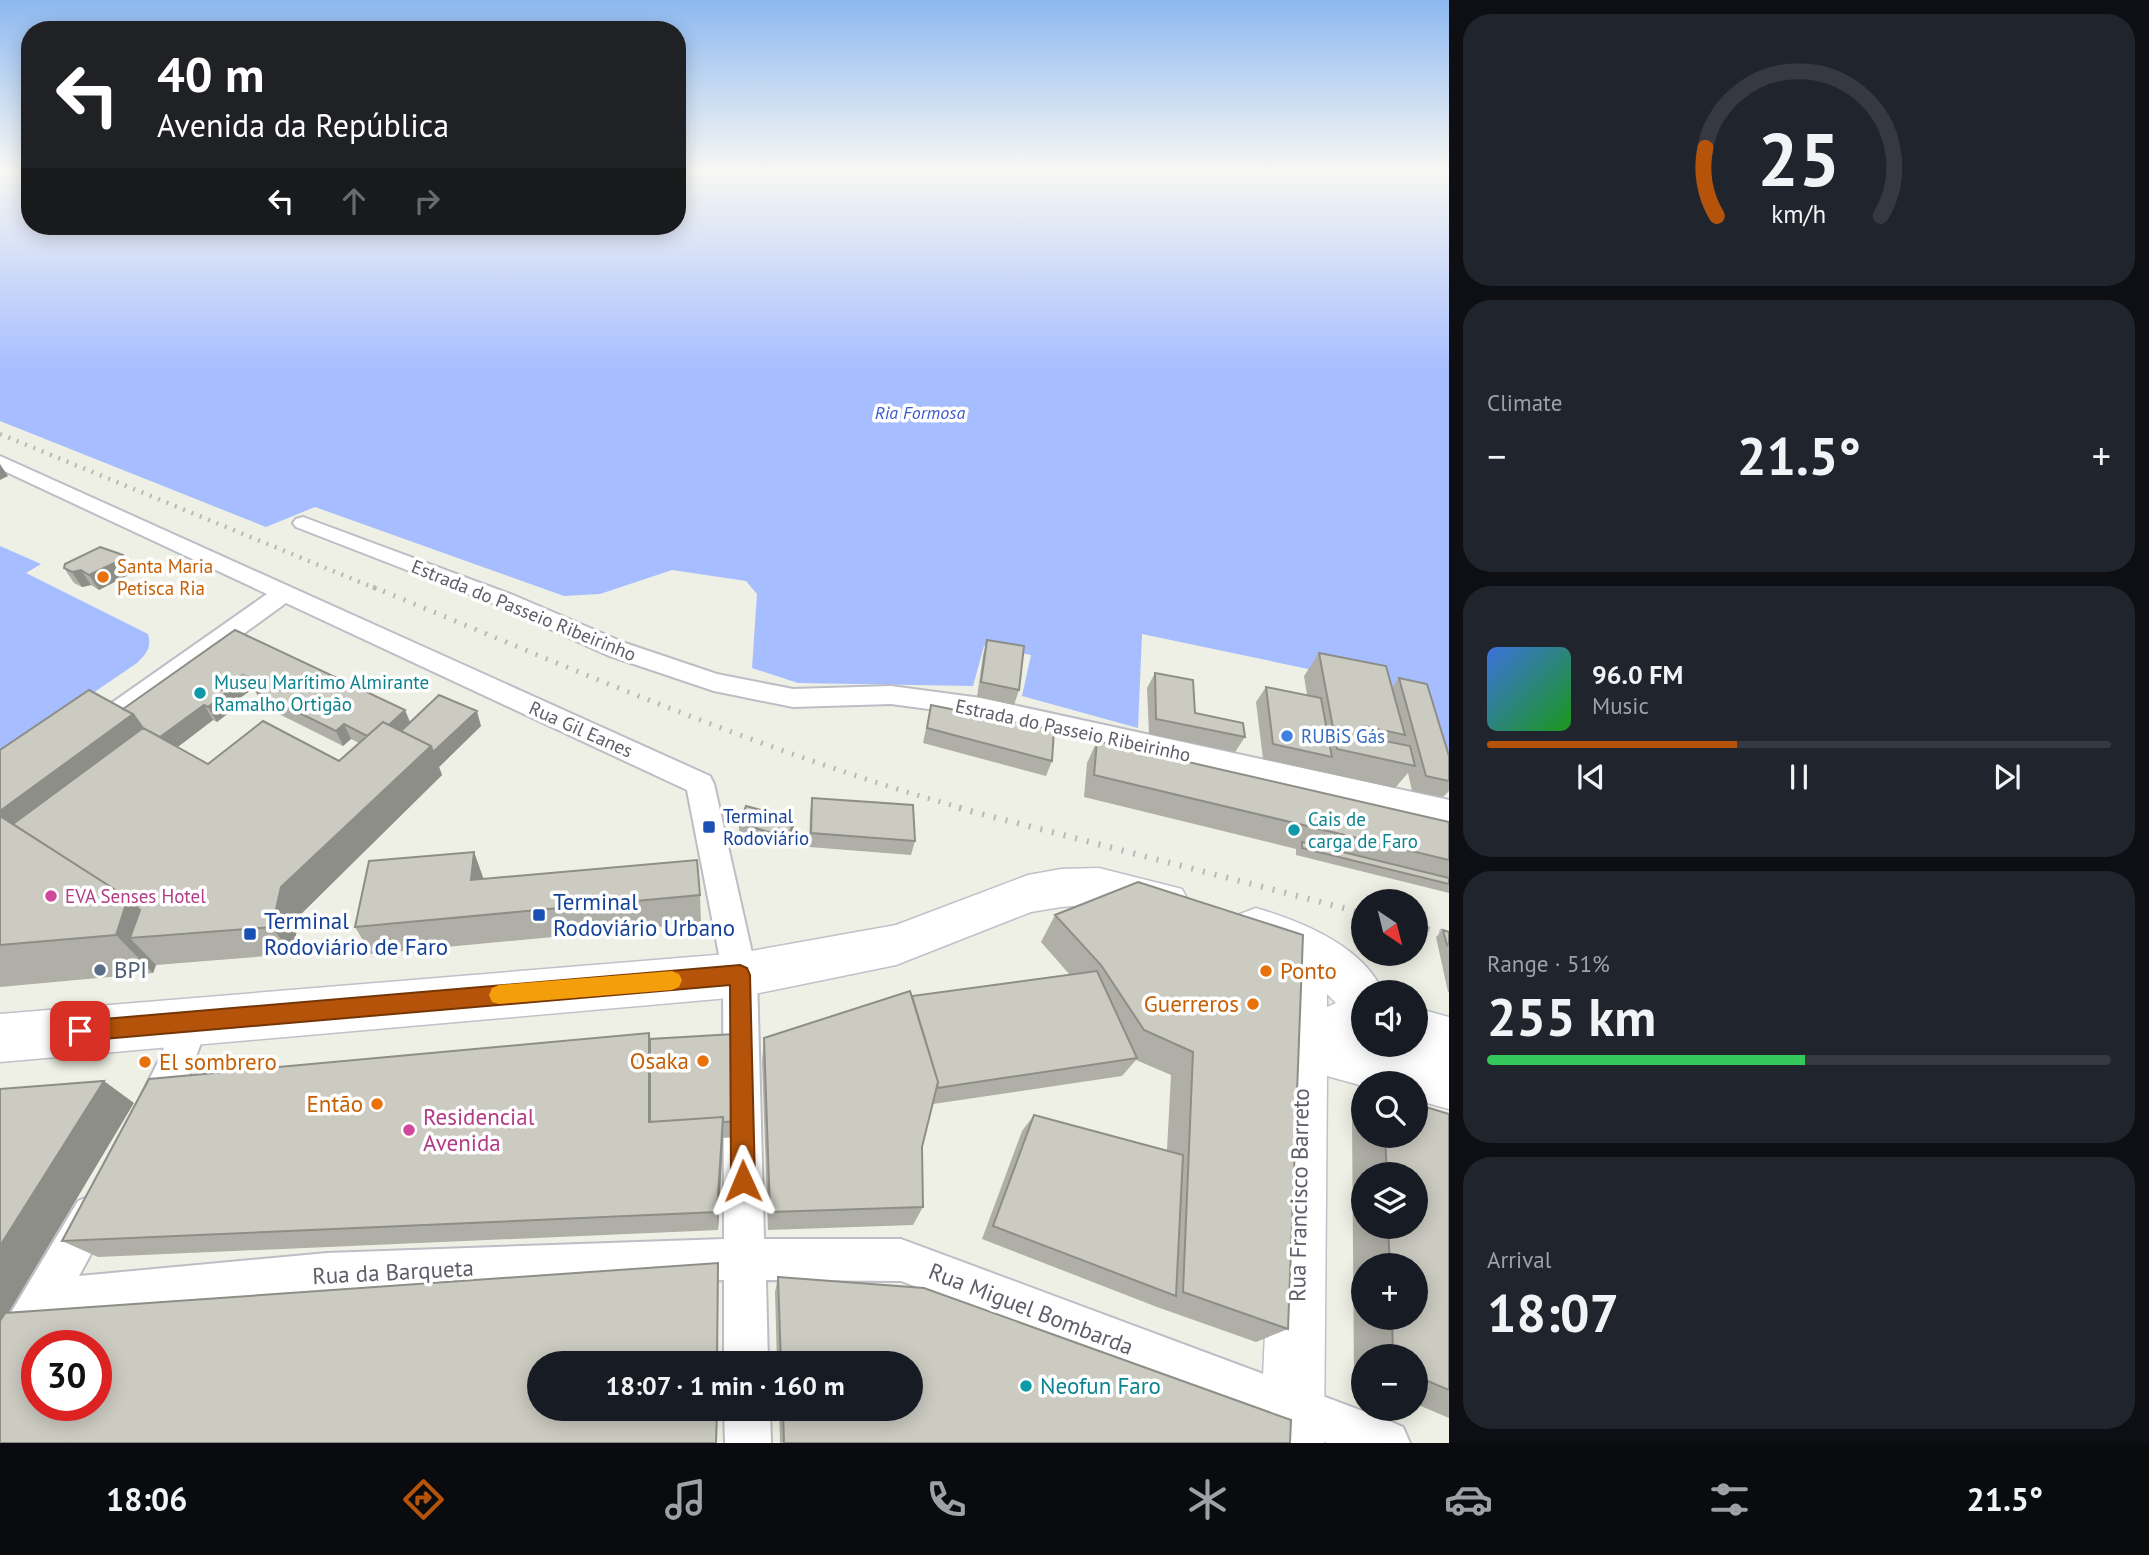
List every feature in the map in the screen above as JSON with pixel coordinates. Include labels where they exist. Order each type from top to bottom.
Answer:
[{"type":"street","name":"Rua Gil Eanes","points":[[0,462],[700,784],[740,975]]},
{"type":"street","name":"Estrada do Passeio Ribeirinho","points":[[303,523],[505,600],[616,649],[714,682],[793,698],[891,695],[981,707],[1449,811]]},
{"type":"street","points":[[79,739],[283,594]]},
{"type":"street","points":[[0,1038],[740,975],[895,945],[1028,894],[1061,888],[1109,888],[1273,933],[1305,947],[1337,968],[1351,985]]},
{"type":"street","name":"Rua Francisco Barreto","points":[[1293,1426],[1305,947]]},
{"type":"street","points":[[740,975],[746,1351]]},
{"type":"street","points":[[132,1144],[173,1071],[192,1021]]},
{"type":"street","points":[[1303,1045],[1335,1027],[1351,1024]]},
{"type":"street","points":[[1428,1035],[1449,1041]]},
{"type":"street","points":[[1303,1045],[1449,1084]]},
{"type":"street","points":[[0,1373],[112,1180]]},
{"type":"street","name":"Rua da Barqueta","points":[[43,1301],[327,1274],[744,1259]]},
{"type":"street","name":"Rua Miguel Bombarda","points":[[744,1259],[901,1260],[1293,1426],[1387,1443]]},
{"type":"street","points":[[747,1421],[748,1443]]},
{"type":"water","name":"Ria Formosa","points":[[0,237],[1449,237],[1449,790],[1418,692],[1142,634],[1138,728],[1022,696],[1031,655],[984,646],[973,686],[798,683],[752,668],[757,594],[746,581],[672,570],[600,594],[564,596],[315,507],[266,527],[0,421]]},
{"type":"water","points":[[0,546],[41,564],[26,573],[148,634],[149,647],[137,663],[2,755],[0,766]]},
{"type":"building","points":[[100,547],[123,555],[123,559],[89,575],[81,570],[72,572],[64,568],[65,564]]},
{"type":"building","points":[[235,630],[405,710],[389,725],[383,722],[367,736],[344,724],[336,731],[255,691],[263,684],[243,675],[222,690],[227,692],[208,707],[204,705],[160,737],[143,728],[133,714],[123,709]]},
{"type":"building","points":[[987,640],[1024,646],[1019,690],[981,682]]},
{"type":"building","points":[[1319,653],[1386,666],[1405,735],[1363,726],[1365,737],[1410,746],[1415,766],[1337,749]]},
{"type":"building","points":[[1155,673],[1193,680],[1195,713],[1243,723],[1245,737],[1156,719]]},
{"type":"building","points":[[1399,678],[1427,684],[1449,756],[1449,781],[1426,776]]},
{"type":"building","points":[[1266,687],[1321,698],[1332,757],[1273,744]]},
{"type":"building","points":[[89,690],[133,714],[0,811],[0,750]]},
{"type":"building","points":[[439,695],[477,711],[433,752],[431,746],[401,731]]},
{"type":"building","points":[[931,705],[1054,730],[1052,761],[927,728]]},
{"type":"building","points":[[263,721],[339,761],[383,722],[431,746],[281,887],[272,927],[130,938],[140,910],[128,898],[13,824],[143,728],[208,764]]},
{"type":"building","points":[[1097,741],[1449,822],[1449,860],[1094,775]]},
{"type":"building","points":[[812,798],[913,805],[915,841],[811,833]]},
{"type":"building","points":[[746,806],[794,819],[788,838],[739,823]]},
{"type":"building","points":[[0,816],[128,898],[116,935],[0,945]]},
{"type":"building","points":[[1302,842],[1449,878],[1449,884],[1302,848]]},
{"type":"building","points":[[474,852],[471,880],[697,860],[700,895],[355,927],[369,861]]},
{"type":"building","points":[[1138,882],[1303,935],[1288,1329],[1183,1292],[1193,1052],[1144,1030],[1101,965],[1055,915]]},
{"type":"building","points":[[1443,930],[1449,932],[1447,945]]},
{"type":"building","points":[[1097,971],[1137,1058],[937,1088],[938,1082],[912,996]]},
{"type":"building","points":[[910,991],[938,1082],[922,1147],[923,1207],[770,1212],[764,1038]]},
{"type":"building","points":[[649,1033],[649,1122],[723,1117],[717,1212],[62,1241],[149,1079]]},
{"type":"building","points":[[734,1034],[740,1121],[723,1122],[723,1117],[650,1122],[650,1039]]},
{"type":"building","points":[[104,1081],[0,1246],[0,1089]]},
{"type":"building","points":[[1428,1108],[1449,1114],[1449,1390],[1428,1381],[1428,1344],[1393,1344],[1392,1330],[1428,1330],[1428,1253],[1389,1253],[1389,1239],[1428,1239],[1428,1162],[1386,1162],[1386,1148],[1428,1148]]},
{"type":"building","points":[[1034,1115],[1183,1155],[1176,1296],[993,1226]]},
{"type":"building","points":[[718,1263],[717,1351],[527,1351],[527,1421],[717,1421],[716,1443],[0,1443],[0,1321],[5,1313]]},
{"type":"building","name":"Neofun Faro","points":[[778,1277],[924,1288],[1291,1420],[1290,1443],[784,1443],[783,1421],[923,1421],[923,1351],[781,1351]]},
{"type":"railway","points":[[0,434],[377,589]]},
{"type":"railway","points":[[373,587],[739,735],[814,762],[965,809]]},
{"type":"railway","points":[[959,808],[1351,910]]},
{"type":"railway","points":[[1428,929],[1449,934]]},
{"type":"slow traffic","points":[[499,995],[672,980]]},
{"type":"place","name":"Santa Maria Petisca Ria","points":[[103,577]]},
{"type":"place","name":"Museu Marítimo Almirante Ramalho Ortigão","points":[[200,693]]},
{"type":"place","name":"RUBiS Gás","points":[[1287,736]]},
{"type":"place","name":"Terminal Rodoviário","points":[[709,827]]},
{"type":"place","name":"Cais de carga de Faro","points":[[1294,830]]},
{"type":"place","name":"EVA Senses Hotel","points":[[51,896]]},
{"type":"place","name":"Terminal Rodoviário Urbano","points":[[539,915]]},
{"type":"place","name":"Terminal Rodoviário de Faro","points":[[250,934]]},
{"type":"place","name":"BPI","points":[[100,970]]},
{"type":"place","name":"Ponto","points":[[1266,971]]},
{"type":"place","name":"Guerreros","points":[[1253,1004]]},
{"type":"place","name":"Osaka","points":[[703,1061]]},
{"type":"place","name":"El sombrero","points":[[145,1062]]},
{"type":"place","name":"Então","points":[[377,1104]]},
{"type":"place","name":"Residencial Avenida","points":[[409,1130]]},
{"type":"place","name":"Neofun Faro","points":[[1026,1386]]},
{"type":"route","points":[[80,1031],[740,975],[743,1181]]}]
